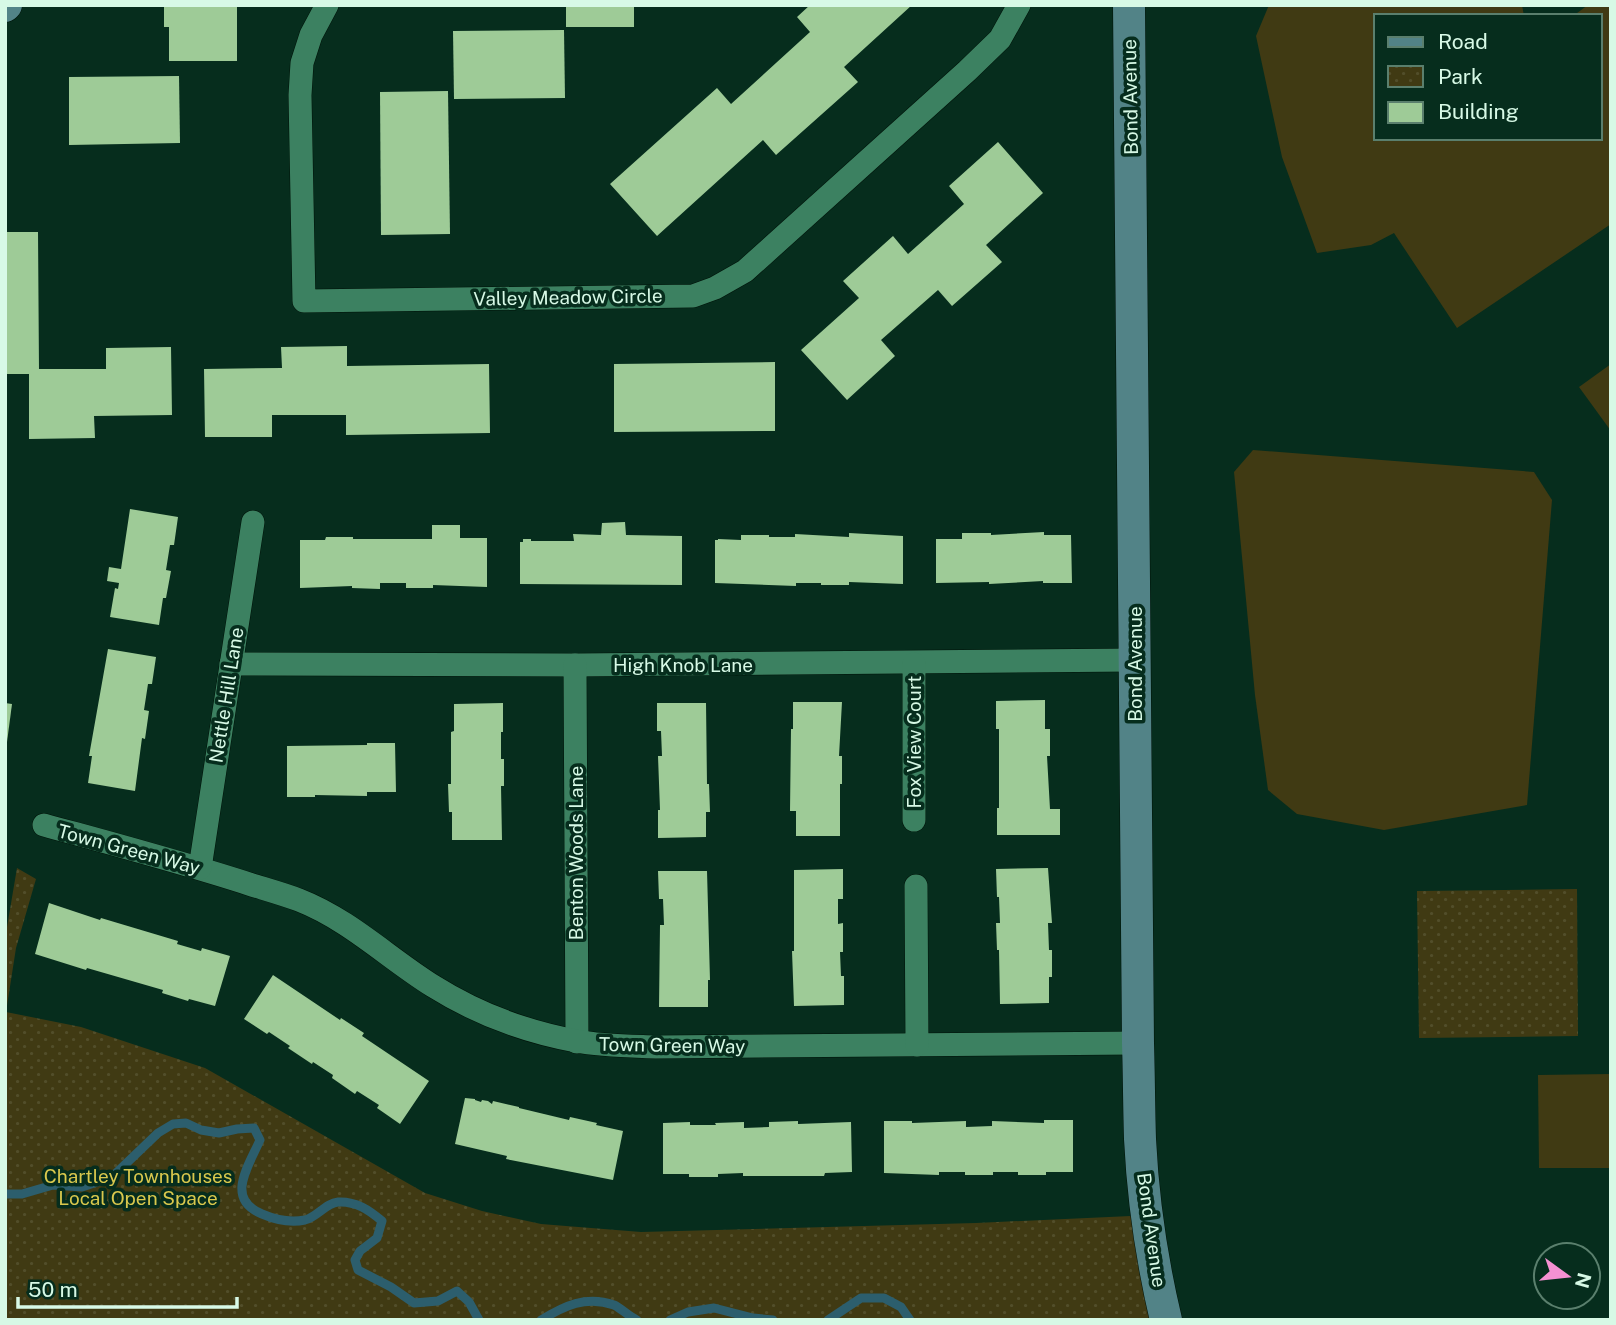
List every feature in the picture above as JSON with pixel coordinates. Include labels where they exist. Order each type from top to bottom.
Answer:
[{"type":"street","name":"Valley Meadow Circle","points":[[327,5],[310,36],[302,63],[300,95],[304,301],[693,296],[715,288],[745,271],[967,71],[1000,39],[1019,5]]},
{"type":"street","name":"Bond Avenue","points":[[1129,5],[1140,1142],[1157,1281],[1166,1320]]},
{"type":"street","name":"Nettle Hill Lane","points":[[200,867],[253,522]]},
{"type":"street","name":"High Knob Lane","points":[[231,664],[914,664],[1135,660]]},
{"type":"street","name":"Fox View Court","points":[[914,664],[914,820]]},
{"type":"street","name":"Benton Woods Lane","points":[[575,665],[577,1042]]},
{"type":"street","name":"Town Green Way","points":[[44,825],[200,867],[300,900],[336,918],[432,986],[469,1006],[537,1032],[577,1042],[656,1047],[1138,1043]]},
{"type":"street","points":[[916,886],[917,1045]]},
{"type":"green space","points":[[1269,5],[1522,5],[1524,14],[1374,14],[1374,140],[1602,140],[1602,14],[1576,14],[1588,5],[1611,5],[1611,224],[1457,328],[1394,233],[1371,245],[1317,253],[1282,157],[1256,36]]},
{"type":"green space","points":[[1611,364],[1611,431],[1579,387]]},
{"type":"green space","points":[[1253,450],[1534,472],[1552,500],[1527,805],[1384,830],[1297,814],[1268,790],[1255,695],[1234,472]]},
{"type":"green space","name":"Chartley Townhouses Local Open Space","points":[[17,868],[36,879],[16,948],[6,1012],[81,1027],[205,1068],[425,1193],[482,1211],[541,1224],[641,1232],[1131,1216],[1151,1320],[5,1320],[5,939]]},
{"type":"green space","points":[[1577,889],[1578,1036],[1419,1038],[1417,891]]},
{"type":"green space","points":[[1611,1074],[1611,1168],[1539,1168],[1538,1075]]},
{"type":"building","points":[[164,5],[237,5],[237,61],[169,61],[169,27],[164,27]]},
{"type":"building","points":[[566,5],[634,5],[634,27],[566,27]]},
{"type":"building","points":[[810,5],[912,5],[844,67],[858,82],[776,155],[763,140],[657,236],[610,184],[717,88],[731,104],[810,32],[797,17]]},
{"type":"building","points":[[564,30],[565,98],[454,99],[453,31]]},
{"type":"building","points":[[179,76],[180,143],[69,145],[69,77]]},
{"type":"building","points":[[448,91],[450,234],[381,235],[380,92]]},
{"type":"building","points":[[998,142],[1043,193],[986,245],[1002,262],[952,306],[938,290],[881,340],[895,356],[847,400],[801,350],[859,298],[843,281],[893,236],[908,254],[964,204],[949,186]]},
{"type":"building","points":[[5,232],[38,232],[39,369],[106,369],[106,348],[171,347],[172,415],[94,416],[95,438],[29,439],[29,374],[5,374]]},
{"type":"building","points":[[347,346],[347,366],[489,364],[490,433],[346,435],[346,415],[272,415],[272,437],[205,437],[204,369],[282,368],[281,347]]},
{"type":"building","points":[[775,362],[775,431],[614,432],[614,364]]},
{"type":"building","points":[[130,509],[178,517],[174,545],[170,545],[166,570],[171,571],[159,625],[110,617],[115,588],[118,589],[119,583],[107,581],[109,567],[121,569]]},
{"type":"building","points":[[625,522],[626,535],[682,536],[682,585],[520,584],[520,542],[523,542],[523,539],[574,541],[573,534],[601,535],[602,523]]},
{"type":"building","points":[[432,525],[460,525],[460,538],[487,538],[487,587],[433,585],[433,588],[406,588],[406,583],[380,583],[380,589],[352,586],[300,588],[300,540],[325,540],[326,537],[432,539]]},
{"type":"building","points":[[1044,532],[1044,535],[1071,535],[1072,583],[936,583],[936,539],[962,539],[962,533],[991,535]]},
{"type":"building","points":[[849,533],[903,536],[903,584],[849,582],[849,585],[796,583],[796,586],[715,583],[715,540],[741,540],[741,535],[849,537]]},
{"type":"building","points":[[108,649],[156,657],[152,684],[148,684],[144,710],[149,711],[145,739],[142,738],[135,791],[88,783],[92,756],[89,756]]},
{"type":"building","points":[[1045,700],[1045,729],[1050,729],[1050,756],[1047,756],[1050,809],[1060,809],[1060,835],[997,835],[999,729],[996,729],[996,701]]},
{"type":"building","points":[[793,702],[842,702],[839,756],[842,756],[840,836],[796,836],[796,811],[790,811]]},
{"type":"building","points":[[5,703],[12,704],[7,742],[5,742]]},
{"type":"building","points":[[503,703],[502,840],[452,840],[448,784],[451,784],[454,704]]},
{"type":"building","points":[[657,703],[706,703],[710,812],[706,812],[706,837],[658,838],[658,756],[662,756],[661,731],[657,731]]},
{"type":"building","points":[[395,743],[396,792],[367,792],[367,796],[287,797],[287,746]]},
{"type":"building","points":[[1048,868],[1052,923],[1048,923],[1049,950],[1052,950],[1049,1003],[1000,1004],[996,923],[1000,923],[996,869]]},
{"type":"building","points":[[843,869],[843,899],[838,899],[838,924],[843,923],[843,952],[840,952],[841,976],[844,976],[844,1005],[794,1006],[794,870]]},
{"type":"building","points":[[658,871],[707,871],[710,980],[708,1007],[659,1007],[660,925],[664,925]]},
{"type":"building","points":[[49,903],[178,941],[177,944],[230,956],[215,1006],[189,999],[188,1001],[162,993],[163,990],[35,954]]},
{"type":"building","points":[[273,975],[364,1033],[362,1036],[429,1081],[400,1124],[377,1108],[379,1105],[357,1091],[355,1094],[332,1078],[333,1075],[288,1048],[290,1046],[269,1032],[267,1034],[244,1019]]},
{"type":"building","points":[[465,1098],[492,1104],[493,1101],[569,1120],[570,1117],[623,1131],[613,1180],[506,1159],[507,1156],[455,1144]]},
{"type":"building","points":[[1044,1120],[1073,1120],[1073,1172],[1046,1172],[1046,1175],[1018,1175],[1018,1172],[993,1172],[993,1175],[965,1175],[965,1172],[939,1172],[939,1175],[884,1173],[884,1121],[966,1121],[966,1127],[992,1126],[992,1121],[1044,1123]]},
{"type":"building","points":[[798,1121],[798,1124],[851,1122],[852,1172],[825,1173],[824,1176],[743,1176],[743,1173],[718,1174],[718,1177],[689,1177],[689,1174],[663,1174],[663,1123],[716,1125],[715,1123],[744,1122],[744,1128],[769,1127],[769,1122]]},
{"type":"waterway","points":[[5,1194],[22,1194],[53,1185],[82,1187],[112,1177],[158,1133],[173,1124],[186,1123],[201,1130],[219,1133],[254,1128],[260,1140],[246,1171],[242,1191],[244,1200],[251,1208],[273,1218],[294,1221],[305,1220],[338,1202],[362,1207],[382,1221],[377,1238],[360,1251],[355,1260],[358,1270],[391,1287],[414,1303],[438,1301],[457,1291],[469,1302],[479,1320]]},
{"type":"waterway","points":[[828,1320],[861,1298],[884,1298],[901,1307],[910,1320]]},
{"type":"waterway","points":[[541,1320],[567,1306],[594,1301],[614,1305],[637,1320]]},
{"type":"waterway","points":[[670,1320],[688,1312],[714,1308],[773,1320]]}]
